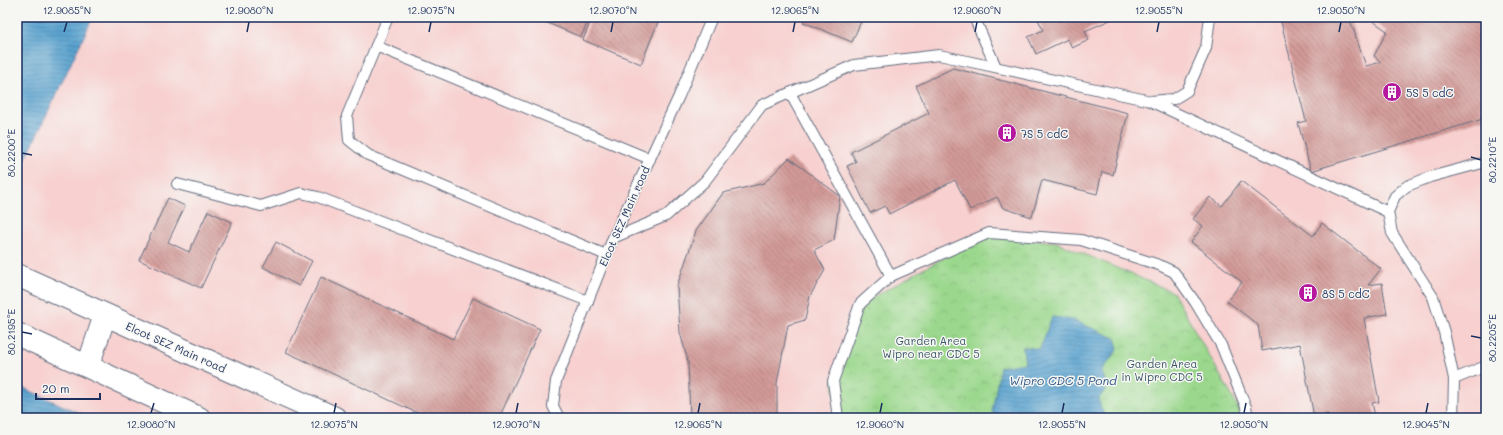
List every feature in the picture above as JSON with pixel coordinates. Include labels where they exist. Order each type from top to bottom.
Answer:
[{"type":"street","name":"Elcot SEZ Main road","points":[[17,275],[335,418]]},
{"type":"street","points":[[88,366],[105,315]]},
{"type":"street","points":[[17,334],[199,418]]},
{"type":"lane","points":[[388,17],[347,116],[349,140],[368,155],[606,255]]},
{"type":"lane","name":"Elcot SEZ Main road","points":[[559,418],[554,406],[556,381],[613,238],[679,96],[712,17]]},
{"type":"lane","points":[[974,17],[996,67]]},
{"type":"lane","points":[[1152,101],[1174,99],[1187,91],[1206,48],[1210,17]]},
{"type":"lane","points":[[376,46],[650,158]]},
{"type":"lane","points":[[613,238],[666,216],[706,181],[762,105],[854,65],[939,55],[1152,101],[1388,212]]},
{"type":"lane","points":[[790,93],[891,276]]},
{"type":"lane","points":[[1453,418],[1454,379],[1444,332],[1433,297],[1392,233],[1388,212],[1395,196],[1407,186],[1430,177],[1486,162]]},
{"type":"lane","points":[[177,184],[261,206],[301,193],[318,197],[588,301]]},
{"type":"lane","points":[[838,418],[833,381],[860,304],[891,276],[989,233],[1081,240],[1159,265],[1174,272],[1222,345],[1246,407],[1248,418]]},
{"type":"lane","points":[[1454,379],[1486,366]]},
{"type":"shaded area","points":[[17,17],[1486,17],[1486,418],[17,418]]},
{"type":"green space","name":"Garden Area Wipro near CDC 5","points":[[985,235],[1056,242],[1173,292],[1241,412],[1242,418],[1104,418],[1098,399],[1108,387],[1101,371],[1118,349],[1053,317],[1040,349],[1023,348],[1025,363],[992,412],[998,418],[838,418],[833,381],[860,304]]},
{"type":"water","points":[[17,17],[93,17],[17,177]]},
{"type":"water","name":"Wipro CDC 5 Pond","points":[[1052,317],[1073,320],[1115,338],[1118,349],[1101,371],[1108,387],[1098,399],[1105,418],[998,418],[992,412],[1000,367],[1025,363],[1023,347],[1040,349]]},
{"type":"water","points":[[17,385],[90,418],[17,418]]},
{"type":"building","points":[[533,17],[590,17],[581,37]]},
{"type":"building","points":[[592,17],[660,17],[641,64],[583,40]]},
{"type":"building","points":[[805,17],[863,17],[852,42],[803,22]]},
{"type":"building","points":[[1037,17],[1117,17],[1085,31],[1089,40],[1072,48],[1068,39],[1036,54],[1028,37],[1043,30]]},
{"type":"building","name":"5S 5 cdC","points":[[1349,17],[1366,66],[1381,62],[1374,56],[1387,31],[1373,21],[1375,17],[1486,17],[1486,118],[1311,171],[1298,123],[1306,121],[1280,18]]},
{"type":"building","name":"7S 5 cdC","points":[[953,68],[1128,113],[1113,175],[1102,172],[1097,194],[1042,180],[1032,217],[1003,208],[997,197],[970,210],[955,180],[889,214],[885,206],[870,213],[847,166],[856,162],[851,152],[929,113],[916,86]]},
{"type":"building","points":[[789,158],[840,196],[834,240],[814,250],[825,270],[810,296],[805,320],[788,325],[777,383],[777,418],[690,418],[688,362],[680,332],[677,286],[696,231],[723,193],[764,183]]},
{"type":"building","name":"8S 5 cdC","points":[[1241,181],[1313,236],[1322,223],[1381,269],[1368,285],[1382,283],[1387,314],[1364,318],[1379,402],[1372,403],[1375,416],[1365,418],[1328,418],[1328,414],[1314,417],[1300,344],[1262,351],[1258,325],[1227,301],[1242,282],[1191,242],[1203,226],[1193,219],[1210,197],[1222,206]]},
{"type":"building","points":[[168,198],[185,206],[168,242],[189,252],[208,211],[232,222],[201,288],[139,260]]},
{"type":"building","points":[[276,242],[312,261],[299,286],[263,267]]},
{"type":"building","points":[[321,277],[453,339],[473,298],[540,329],[499,418],[428,418],[286,352]]},
{"type":"place","name":"5S 5 cdC","points":[[1392,92]]},
{"type":"place","name":"7S 5 cdC","points":[[1007,133]]},
{"type":"place","name":"8S 5 cdC","points":[[1308,293]]},
{"type":"park label","name":"Garden Area in Wipro CDC 5","points":[[1162,369]]}]
